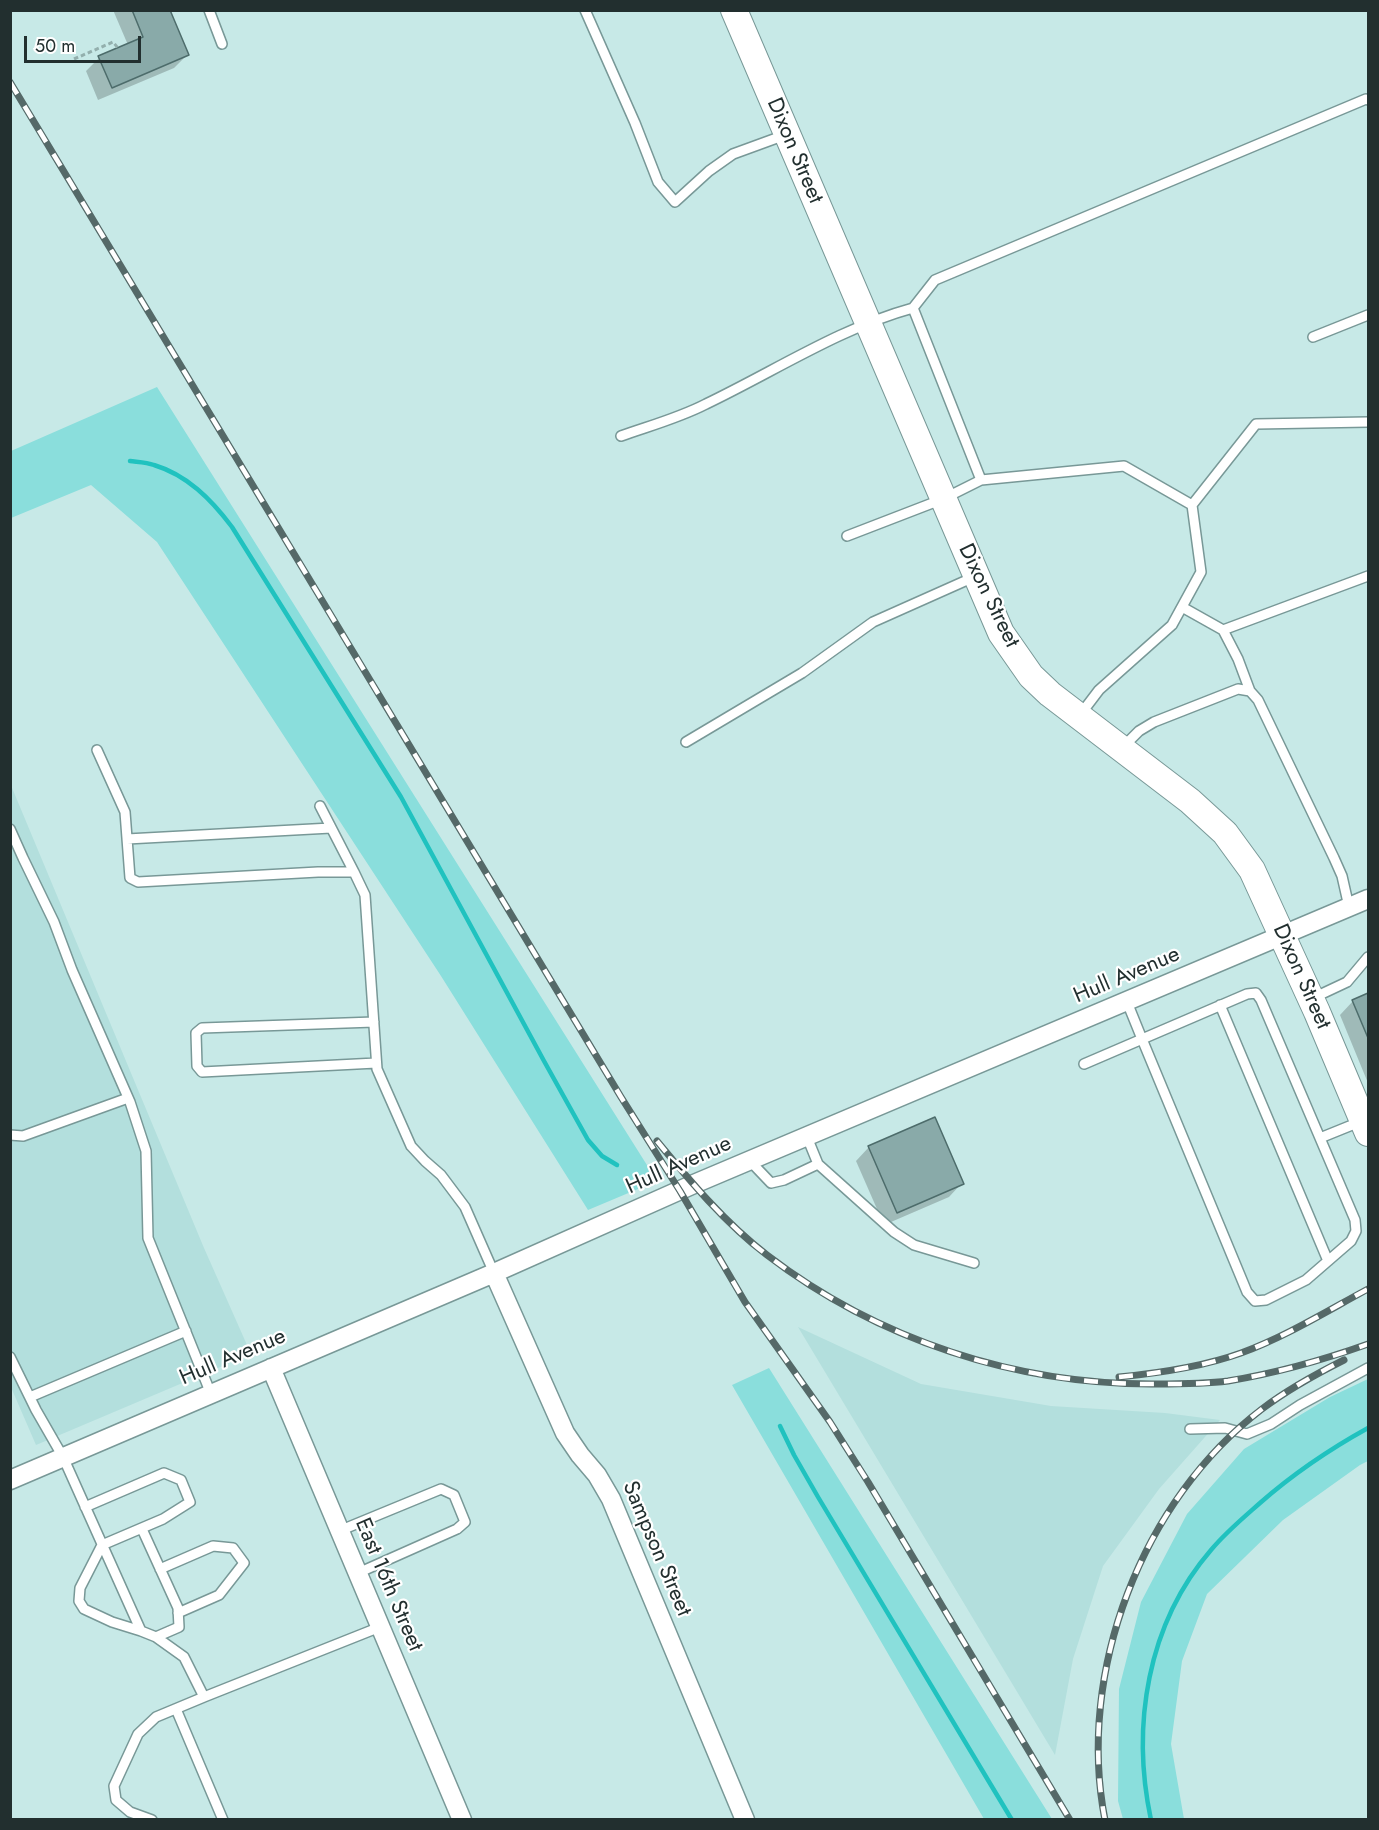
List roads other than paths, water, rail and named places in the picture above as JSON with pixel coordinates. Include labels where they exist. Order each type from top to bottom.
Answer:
[{"type":"street","name":"Dixon Street","points":[[734,10],[1001,633],[1031,676],[1050,694],[1190,801],[1225,832],[1252,870],[1366,1127]]},
{"type":"street","name":"Hull Avenue","points":[[10,1480],[1368,898]]},
{"type":"street","name":"Sampson Street","points":[[495,1273],[565,1433],[597,1475],[611,1499],[745,1820]]},
{"type":"street","name":"East 16th Street","points":[[271,1368],[462,1820]]},
{"type":"lane","points":[[209,10],[222,44]]},
{"type":"lane","points":[[585,10],[635,123],[658,182],[675,202],[709,171],[733,154],[787,135]]},
{"type":"lane","points":[[621,436],[705,405],[868,323],[913,308],[935,280],[1368,100]]},
{"type":"lane","points":[[913,308],[981,480]]},
{"type":"lane","points":[[1313,337],[1368,315]]},
{"type":"lane","points":[[1079,717],[1099,690],[1172,626],[1201,572],[1192,505],[1257,424],[1368,422]]},
{"type":"lane","points":[[847,536],[943,499],[981,480],[1125,466],[1192,505]]},
{"type":"lane","points":[[686,742],[802,673],[873,622],[976,576]]},
{"type":"lane","points":[[1223,630],[1368,576]]},
{"type":"lane","points":[[1182,607],[1223,630],[1229,639],[1250,691],[1258,700],[1334,858],[1342,876],[1349,907]]},
{"type":"lane","points":[[1121,748],[1154,722],[1238,689],[1250,691]]},
{"type":"lane","points":[[97,750],[125,812],[130,879],[138,882],[354,872]]},
{"type":"lane","points":[[320,806],[365,895],[377,1069],[411,1146],[441,1175],[465,1208],[495,1273]]},
{"type":"lane","points":[[127,839],[331,828]]},
{"type":"lane","points":[[10,829],[54,922],[72,970],[128,1098],[146,1152],[148,1238],[211,1394]]},
{"type":"lane","points":[[1311,999],[1347,982],[1368,957]]},
{"type":"lane","points":[[1084,1064],[1142,1039],[1247,993],[1256,993],[1262,1000],[1355,1220],[1356,1231],[1351,1241],[1306,1280],[1266,1300],[1255,1301],[1247,1292],[1142,1039],[1127,1002]]},
{"type":"lane","points":[[1220,1005],[1328,1261]]},
{"type":"lane","points":[[374,1022],[202,1028],[196,1033],[197,1066],[202,1072],[376,1064]]},
{"type":"lane","points":[[10,1135],[23,1136],[128,1098]]},
{"type":"lane","points":[[1320,1138],[1366,1127]]},
{"type":"lane","points":[[807,1137],[818,1164],[894,1232],[914,1245],[974,1263]]},
{"type":"lane","points":[[750,1161],[771,1183],[818,1164]]},
{"type":"lane","points":[[30,1397],[186,1331]]},
{"type":"lane","points":[[10,1357],[50,1437],[63,1457],[141,1631]]},
{"type":"lane","points":[[1190,1430],[1225,1428],[1247,1434],[1271,1425],[1300,1405],[1368,1368]]},
{"type":"lane","points":[[85,1507],[164,1473],[181,1480],[190,1502],[163,1519],[102,1545],[80,1587],[79,1601],[84,1609],[112,1622],[156,1637],[184,1657],[204,1697]]},
{"type":"lane","points":[[339,1531],[441,1489],[454,1495],[465,1522],[457,1529],[358,1573]]},
{"type":"lane","points":[[142,1529],[178,1608],[180,1627],[156,1637]]},
{"type":"lane","points":[[160,1569],[213,1546],[233,1548],[244,1563],[219,1595],[178,1613]]},
{"type":"lane","points":[[152,1820],[130,1812],[116,1800],[114,1786],[138,1734],[156,1717],[380,1627]]},
{"type":"lane","points":[[176,1709],[223,1820]]},
{"type":"waterway","points":[[130,461],[166,469],[188,482],[216,507],[232,527],[401,797],[588,1140],[602,1156],[617,1165]]},
{"type":"waterway","points":[[780,1426],[818,1497],[1012,1820]]},
{"type":"waterway","points":[[1151,1820],[1145,1784],[1144,1713],[1159,1643],[1172,1610],[1189,1579],[1223,1537],[1273,1492],[1326,1453],[1368,1428]]},
{"type":"railway","points":[[10,82],[745,1302],[830,1422],[868,1482],[1070,1820]]},
{"type":"railway","points":[[657,1141],[722,1215],[767,1255],[810,1285],[855,1311],[951,1352],[1001,1366],[1052,1376],[1104,1382],[1183,1384],[1228,1381],[1264,1374],[1317,1361],[1368,1344]]},
{"type":"railway","points":[[1119,1377],[1181,1369],[1241,1353],[1290,1332],[1368,1289]]},
{"type":"railway","points":[[1105,1820],[1098,1764],[1100,1706],[1110,1649],[1128,1593],[1152,1540],[1183,1491],[1220,1447],[1262,1409],[1302,1383],[1344,1360]]}]
